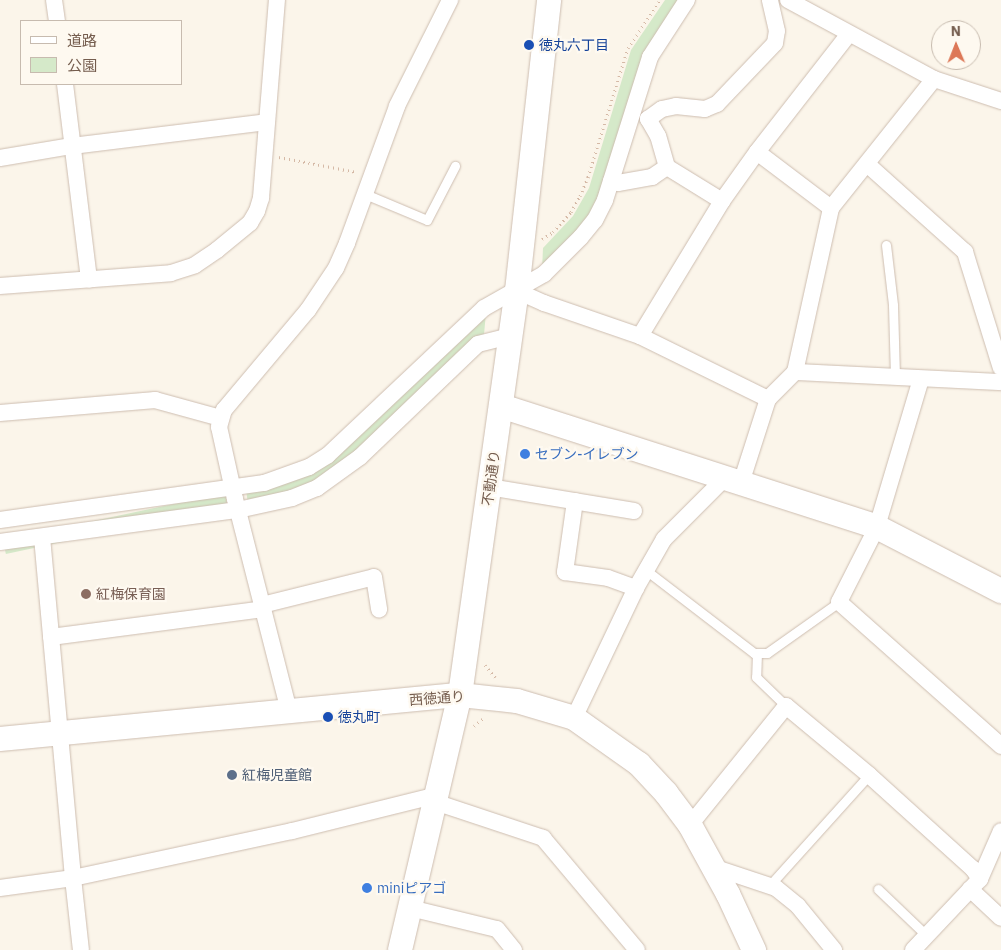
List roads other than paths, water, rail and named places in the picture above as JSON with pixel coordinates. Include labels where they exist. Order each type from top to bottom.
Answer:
[{"type":"street","points":[[54,0],[57,20]]},
{"type":"street","points":[[0,286],[171,273],[195,265],[250,223],[257,211],[261,198],[277,0]]},
{"type":"street","points":[[289,711],[238,510],[219,427],[221,418],[224,410],[308,310],[336,268],[397,106],[450,0]]},
{"type":"street","name":"不動通り","points":[[400,950],[460,695],[517,291],[549,0]]},
{"type":"street","points":[[0,520],[264,483],[287,476],[328,455],[484,308],[544,274],[595,220],[605,200],[650,57],[686,0]]},
{"type":"street","points":[[648,119],[662,109],[676,106],[705,109],[717,104],[775,44],[777,30],[770,0]]},
{"type":"street","points":[[788,0],[934,79],[1001,101]]},
{"type":"street","points":[[640,336],[722,201],[757,152],[850,34]]},
{"type":"street","points":[[574,718],[636,588],[664,539],[733,480],[768,399],[795,372],[831,208],[934,79]]},
{"type":"street","points":[[65,85],[88,280]]},
{"type":"street","points":[[632,114],[648,119],[658,136],[667,168],[722,201]]},
{"type":"street","points":[[0,158],[72,146],[267,122]]},
{"type":"street","points":[[757,152],[831,208]]},
{"type":"street","points":[[867,164],[965,252],[1001,368]]},
{"type":"street","points":[[611,181],[618,183],[652,177],[667,168]]},
{"type":"street","points":[[517,291],[544,303],[640,336],[768,399]]},
{"type":"street","points":[[0,542],[238,510],[292,498],[317,488],[360,457],[478,344],[511,336]]},
{"type":"street","points":[[795,372],[1001,382]]},
{"type":"street","points":[[921,379],[877,527],[839,602],[1001,746]]},
{"type":"street","points":[[0,414],[155,400],[221,418]]},
{"type":"street","points":[[501,406],[877,527],[999,587]]},
{"type":"street","points":[[489,487],[634,511]]},
{"type":"street","points":[[575,501],[565,572],[608,578],[636,588]]},
{"type":"street","points":[[42,537],[81,950]]},
{"type":"street","points":[[51,637],[263,607],[374,577],[379,610]]},
{"type":"street","name":"西徳通り","points":[[0,740],[460,695],[517,701],[574,718],[639,764],[666,793],[690,825],[728,894],[754,950]]},
{"type":"street","points":[[690,825],[786,706],[868,775],[973,869],[975,884],[1001,918]]},
{"type":"street","points":[[0,888],[73,878],[436,799],[543,838],[637,950]]},
{"type":"street","points":[[913,950],[975,884],[1001,831]]},
{"type":"street","points":[[714,867],[776,888],[798,906],[834,950]]},
{"type":"street","points":[[410,908],[497,929],[514,950]]},
{"type":"lane","points":[[365,194],[427,220],[455,166]]},
{"type":"lane","points":[[886,246],[893,306],[895,377]]},
{"type":"lane","points":[[647,571],[754,653],[767,653],[839,602]]},
{"type":"lane","points":[[757,653],[756,677],[786,706]]},
{"type":"lane","points":[[769,886],[868,775]]},
{"type":"lane","points":[[878,889],[926,935]]},
{"type":"place","name":"徳丸六丁目","points":[[529,45]]},
{"type":"place","name":"セブン-イレブン","points":[[525,454]]},
{"type":"place","name":"紅梅保育園","points":[[86,594]]},
{"type":"place","name":"徳丸町","points":[[328,717]]},
{"type":"place","name":"紅梅児童館","points":[[232,775]]},
{"type":"place","name":"miniピアゴ","points":[[367,888]]}]
